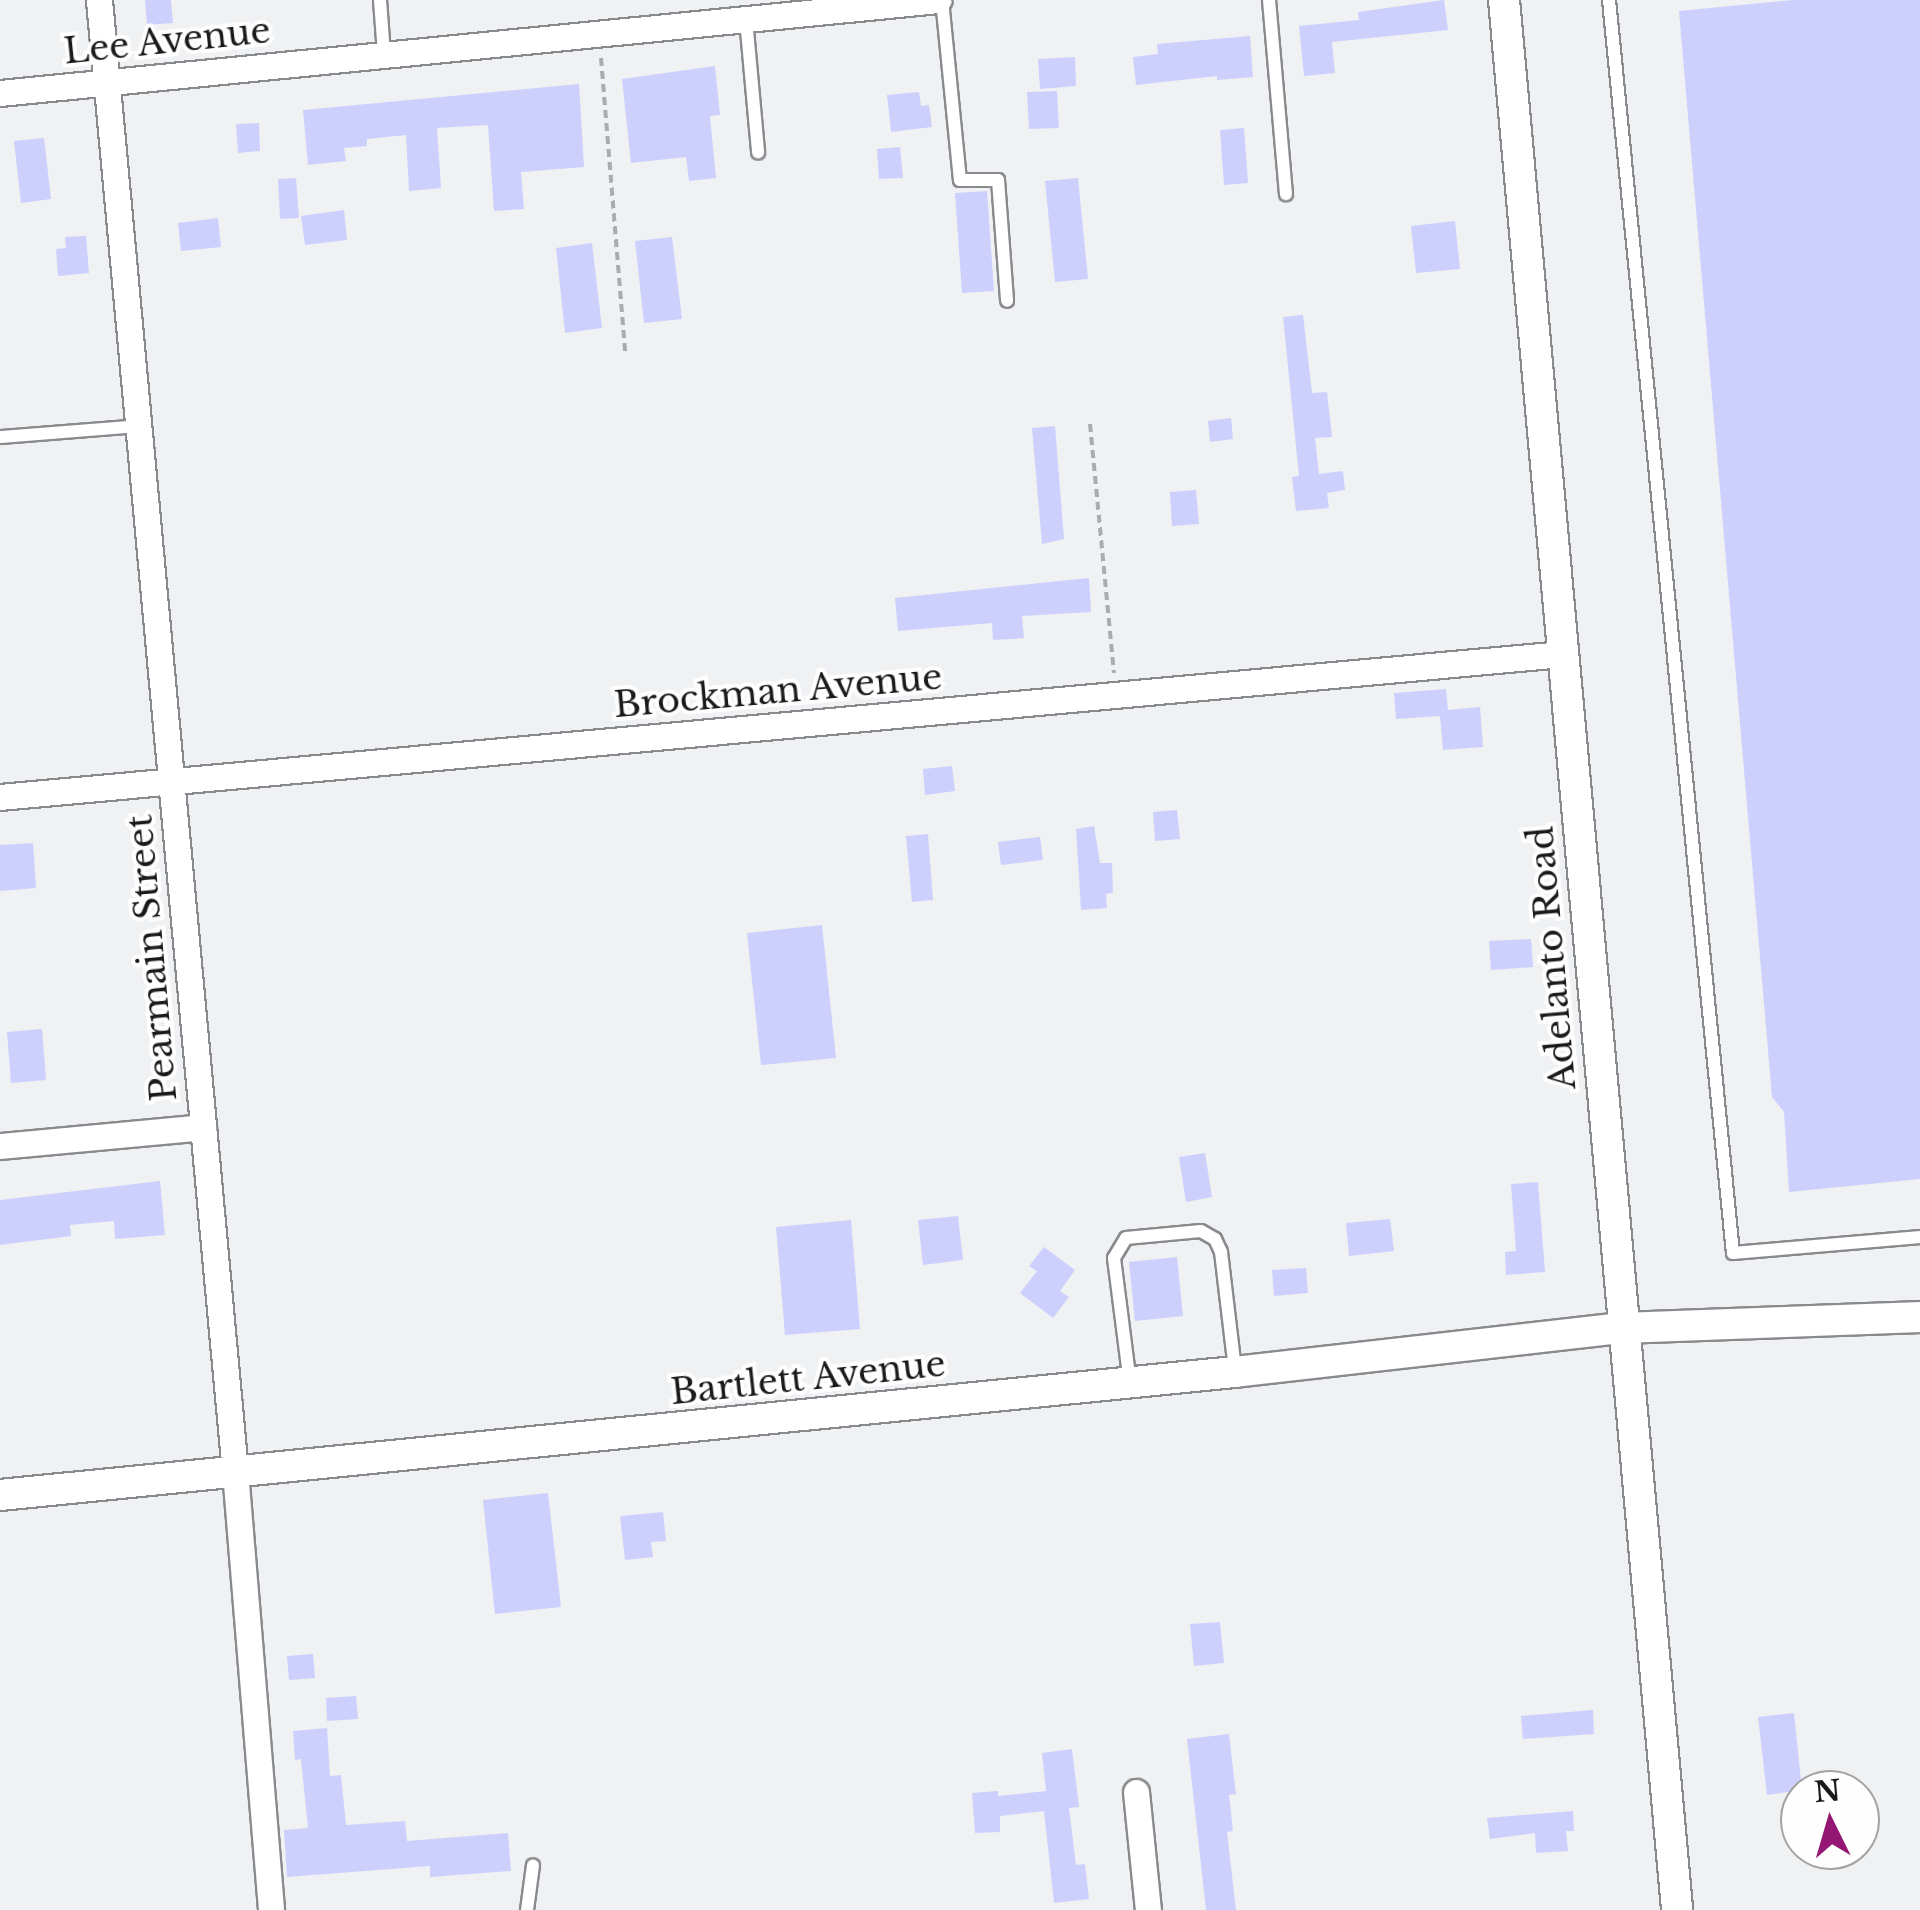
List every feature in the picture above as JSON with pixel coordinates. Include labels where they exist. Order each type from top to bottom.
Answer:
[{"type":"street","name":"Pearmain Street","points":[[100,0],[236,1474],[271,1910]]},
{"type":"street","name":"Lee Avenue","points":[[0,93],[940,0]]},
{"type":"street","name":"Adelanto Road","points":[[1504,0],[1677,1910]]},
{"type":"street","name":"Brockman Avenue","points":[[0,797],[1563,654]]},
{"type":"street","points":[[0,1146],[203,1127]]},
{"type":"street","name":"Bartlett Avenue","points":[[0,1495],[1130,1383],[1623,1328],[1920,1318]]},
{"type":"street","points":[[1136,1792],[1148,1910]]},
{"type":"lane","points":[[380,0],[384,55]]},
{"type":"lane","points":[[940,0],[960,180],[998,180],[1006,301]]},
{"type":"lane","points":[[1269,0],[1286,194]]},
{"type":"lane","points":[[1609,0],[1733,1252],[1920,1238]]},
{"type":"lane","points":[[746,19],[758,152]]},
{"type":"lane","points":[[0,437],[139,426]]},
{"type":"lane","points":[[1130,1383],[1114,1258],[1126,1238],[1202,1231],[1214,1239],[1221,1252],[1235,1372]]},
{"type":"lane","points":[[527,1910],[533,1865]]},
{"type":"path","points":[[599,34],[625,352]]},
{"type":"path","points":[[1090,424],[1116,696]]},
{"type":"building","points":[[145,0],[171,0],[173,23],[147,25]]},
{"type":"building","points":[[1444,0],[1448,30],[1332,42],[1335,73],[1304,76],[1299,26],[1359,20],[1358,12]]},
{"type":"building","points":[[1793,0],[1920,0],[1920,1179],[1789,1192],[1784,1112],[1772,1097],[1679,11]]},
{"type":"building","points":[[1250,36],[1253,77],[1217,80],[1217,76],[1136,85],[1133,57],[1158,54],[1157,44]]},
{"type":"building","points":[[1075,57],[1076,86],[1040,89],[1038,59]]},
{"type":"building","points":[[715,66],[720,115],[710,116],[716,178],[689,181],[686,157],[631,163],[622,79]]},
{"type":"building","points":[[579,84],[584,167],[521,172],[524,209],[494,211],[488,125],[437,128],[441,188],[409,191],[406,135],[367,139],[367,146],[344,148],[346,161],[308,165],[303,110]]},
{"type":"building","points":[[1057,91],[1059,128],[1029,129],[1027,92]]},
{"type":"building","points":[[919,92],[921,106],[929,105],[932,127],[891,132],[887,95]]},
{"type":"building","points":[[259,123],[260,151],[238,153],[236,124]]},
{"type":"building","points":[[1244,128],[1248,183],[1224,185],[1220,130]]},
{"type":"building","points":[[44,138],[51,199],[21,203],[14,141]]},
{"type":"building","points":[[900,147],[903,178],[879,179],[877,149]]},
{"type":"building","points":[[296,178],[299,218],[280,219],[278,179]]},
{"type":"building","points":[[1078,178],[1088,279],[1055,282],[1045,181]]},
{"type":"building","points":[[987,191],[994,291],[962,293],[955,193]]},
{"type":"building","points":[[344,210],[347,240],[305,245],[301,216]]},
{"type":"building","points":[[218,218],[221,247],[181,251],[178,223]]},
{"type":"building","points":[[1455,221],[1460,269],[1416,273],[1411,226]]},
{"type":"building","points":[[86,236],[89,273],[58,276],[56,249],[66,248],[65,237]]},
{"type":"building","points":[[672,237],[682,319],[644,323],[635,241]]},
{"type":"building","points":[[592,243],[602,328],[565,333],[556,248]]},
{"type":"building","points":[[1303,315],[1312,393],[1327,392],[1332,437],[1315,438],[1319,474],[1343,471],[1345,490],[1327,493],[1329,508],[1296,511],[1292,477],[1299,476],[1283,317]]},
{"type":"building","points":[[1231,418],[1233,439],[1210,442],[1208,421]]},
{"type":"building","points":[[1055,426],[1064,539],[1042,544],[1032,428]]},
{"type":"building","points":[[1196,490],[1199,524],[1172,526],[1170,492]]},
{"type":"building","points":[[1089,578],[1091,612],[1022,616],[1024,638],[993,640],[992,623],[898,631],[895,598]]},
{"type":"building","points":[[1446,689],[1448,710],[1480,707],[1483,747],[1443,750],[1440,716],[1396,719],[1394,693]]},
{"type":"building","points":[[952,766],[955,791],[925,795],[923,769]]},
{"type":"building","points":[[1177,810],[1180,839],[1155,841],[1153,812]]},
{"type":"building","points":[[1094,826],[1100,863],[1112,863],[1113,893],[1106,894],[1107,908],[1081,910],[1076,829]]},
{"type":"building","points":[[928,834],[933,900],[912,902],[906,836]]},
{"type":"building","points":[[1040,837],[1043,860],[1001,865],[998,842]]},
{"type":"building","points":[[33,843],[36,888],[0,891],[0,845]]},
{"type":"building","points":[[822,925],[836,1058],[761,1065],[747,933]]},
{"type":"building","points":[[1531,939],[1533,967],[1491,970],[1489,941]]},
{"type":"building","points":[[42,1029],[46,1080],[11,1083],[7,1032]]},
{"type":"building","points":[[1205,1153],[1212,1197],[1186,1202],[1179,1157]]},
{"type":"building","points":[[160,1181],[165,1235],[115,1239],[114,1221],[70,1225],[71,1236],[0,1245],[0,1200]]},
{"type":"building","points":[[1538,1182],[1545,1272],[1506,1275],[1505,1252],[1516,1251],[1511,1184]]},
{"type":"building","points":[[958,1216],[963,1260],[923,1265],[918,1220]]},
{"type":"building","points":[[1390,1219],[1394,1251],[1349,1256],[1346,1223]]},
{"type":"building","points":[[851,1220],[860,1329],[785,1335],[776,1227]]},
{"type":"building","points":[[1044,1247],[1075,1270],[1060,1291],[1069,1297],[1053,1318],[1020,1293],[1037,1271],[1029,1266]]},
{"type":"building","points":[[1177,1257],[1183,1316],[1135,1321],[1129,1262]]},
{"type":"building","points":[[1306,1268],[1308,1293],[1274,1296],[1272,1270]]},
{"type":"building","points":[[548,1493],[561,1607],[495,1614],[483,1500]]},
{"type":"building","points":[[663,1512],[666,1541],[651,1542],[653,1557],[625,1560],[620,1516]]},
{"type":"building","points":[[1220,1622],[1224,1663],[1194,1666],[1190,1624]]},
{"type":"building","points":[[313,1654],[315,1678],[289,1680],[287,1656]]},
{"type":"building","points":[[356,1696],[358,1719],[327,1721],[326,1698]]},
{"type":"building","points":[[1593,1710],[1594,1734],[1523,1739],[1521,1716]]},
{"type":"building","points":[[1794,1713],[1800,1770],[1780,1770],[1780,1793],[1767,1795],[1758,1717]]},
{"type":"building","points":[[327,1728],[330,1776],[341,1775],[346,1825],[405,1821],[407,1841],[508,1833],[511,1871],[430,1877],[430,1866],[287,1877],[284,1830],[308,1828],[301,1759],[295,1760],[293,1731]]},
{"type":"building","points":[[1229,1734],[1236,1794],[1229,1795],[1233,1831],[1227,1832],[1236,1910],[1206,1910],[1187,1739]]},
{"type":"building","points":[[1072,1749],[1079,1807],[1069,1808],[1076,1865],[1085,1864],[1089,1899],[1054,1903],[1044,1811],[1000,1816],[1000,1832],[975,1833],[972,1793],[998,1791],[998,1796],[1046,1791],[1042,1753]]},
{"type":"building","points":[[1573,1811],[1574,1831],[1566,1831],[1568,1851],[1536,1853],[1535,1833],[1490,1839],[1487,1818]]}]
